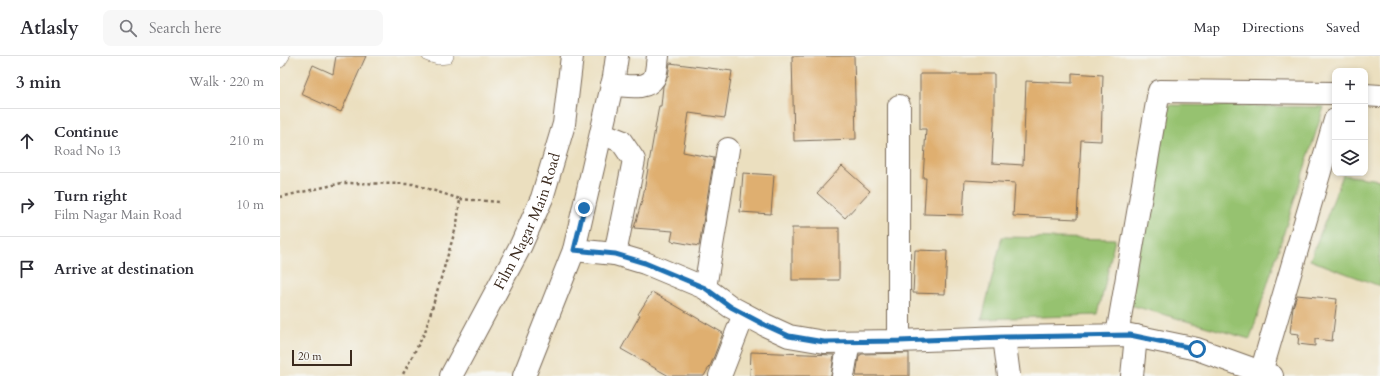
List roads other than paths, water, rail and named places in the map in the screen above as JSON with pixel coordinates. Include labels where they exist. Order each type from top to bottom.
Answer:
[{"type":"street","name":"Film Nagar Main Road","points":[[451,376],[522,245],[542,198],[564,124],[572,56]]},
{"type":"street","points":[[524,376],[574,250],[612,85],[617,56]]},
{"type":"street","points":[[612,85],[643,87],[650,83],[654,77],[658,56]]},
{"type":"street","points":[[1132,376],[1126,336],[1159,91],[1332,93]]},
{"type":"street","points":[[1368,95],[1380,96]]},
{"type":"street","points":[[899,106],[899,341]]},
{"type":"street","points":[[574,250],[615,254],[645,263],[705,288],[731,307],[789,336],[824,342],[1004,337],[1126,336],[1197,349],[1264,375],[1332,131]]},
{"type":"street","points":[[601,132],[621,141],[634,160],[615,254]]},
{"type":"street","points":[[705,288],[728,148]]},
{"type":"street","points":[[720,376],[744,314]]},
{"type":"street","points":[[1004,337],[1009,376]]},
{"type":"street","points":[[843,376],[849,342]]},
{"type":"lane","points":[[280,62],[284,56]]},
{"type":"lane","points":[[428,56],[438,59],[447,58],[448,56]]}]
